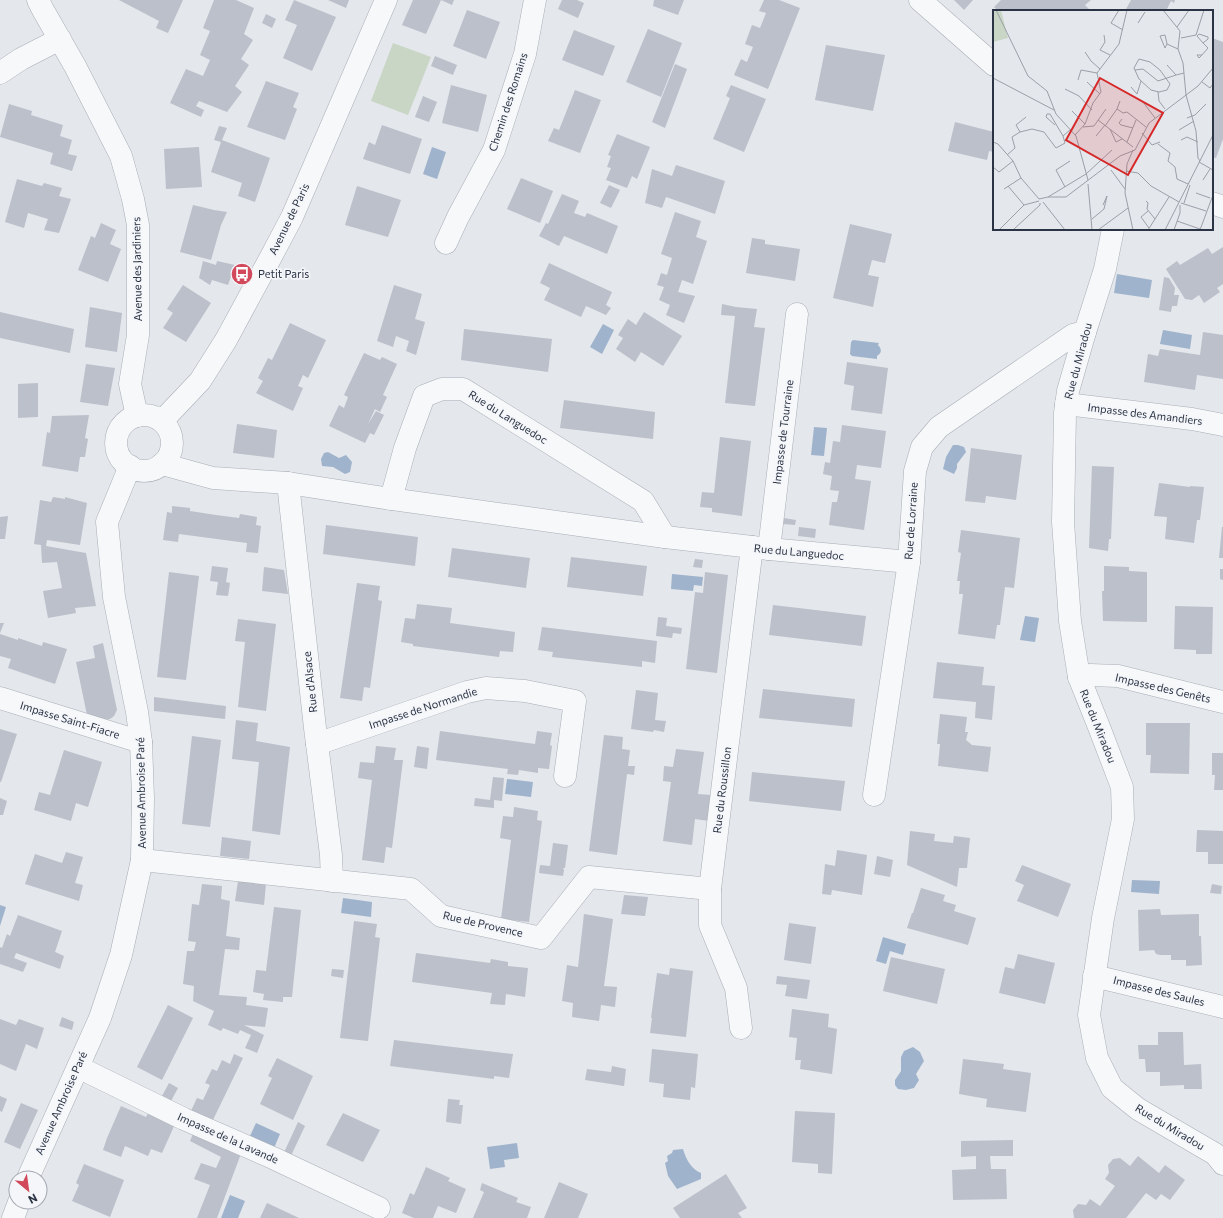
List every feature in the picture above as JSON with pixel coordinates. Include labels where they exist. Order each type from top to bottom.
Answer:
[{"type":"street","name":"Avenue des Jardiniers","points":[[38,0],[75,66],[120,156],[133,199],[138,225],[138,336],[130,384],[137,416]]},
{"type":"street","name":"Avenue de Paris","points":[[162,421],[200,381],[226,340],[292,217],[386,0]]},
{"type":"street","name":"Chemin des Romains","points":[[446,243],[458,217],[494,150],[525,54],[535,0]]},
{"type":"street","points":[[920,0],[993,64]]},
{"type":"street","points":[[0,73],[21,59],[60,40]]},
{"type":"street","points":[[1213,203],[1223,208]]},
{"type":"street","name":"Rue du Miradou","points":[[1113,230],[1105,270],[1085,332],[1068,391],[1066,404],[1063,522],[1070,621],[1079,677],[1122,787],[1123,819],[1103,918],[1088,1015],[1097,1058],[1112,1088],[1138,1109],[1215,1154],[1223,1164]]},
{"type":"street","name":"Impasse de Tourraine","points":[[761,548],[797,314]]},
{"type":"street","name":"Rue de Lorraine","points":[[874,795],[909,562],[915,471],[922,447],[939,427],[1074,335],[1085,332]]},
{"type":"street","name":"Rue du Languedoc","points":[[391,499],[405,448],[424,396],[442,389],[463,389],[643,501],[665,537]]},
{"type":"street","name":"Impasse des Amandiers","points":[[1066,404],[1192,419],[1223,425]]},
{"type":"street","points":[[145,415],[154,416],[162,421],[168,427],[171,434],[171,450],[168,458],[155,468],[146,470],[138,470],[130,466],[118,453],[116,444],[118,434],[122,426],[128,420],[137,416],[145,415]]},
{"type":"street","name":"Rue du Languedoc","points":[[162,464],[212,478],[288,483],[391,499],[665,537],[909,562]]},
{"type":"street","name":"Avenue Ambroise Paré","points":[[32,1170],[100,1018],[121,955],[142,860],[143,798],[141,742],[137,712],[114,598],[107,522],[130,466]]},
{"type":"street","name":"Rue d'Alsace","points":[[288,483],[331,855],[332,881]]},
{"type":"street","name":"Rue du Roussillon","points":[[742,1028],[736,988],[710,925],[710,889],[761,548]]},
{"type":"street","name":"Impasse des Genêts","points":[[1079,677],[1090,675],[1118,676],[1223,702]]},
{"type":"street","name":"Impasse de Normandie","points":[[317,744],[467,692],[486,688],[525,691],[575,701],[565,776]]},
{"type":"street","name":"Impasse Saint-Fiacre","points":[[0,698],[141,742]]},
{"type":"street","name":"Rue de Provence","points":[[142,860],[411,889],[441,916],[541,938],[589,877],[710,889]]},
{"type":"street","name":"Impasse des Saules","points":[[1094,976],[1223,1007]]},
{"type":"street","name":"Impasse de la Lavande","points":[[78,1067],[184,1119],[273,1158],[379,1208]]},
{"type":"green space","points":[[393,43],[431,57],[408,115],[371,101]]},
{"type":"water","points":[[432,147],[446,152],[437,179],[423,174]]},
{"type":"water","points":[[1117,274],[1152,280],[1149,298],[1114,293]]},
{"type":"water","points":[[603,324],[614,330],[602,354],[590,347]]},
{"type":"water","points":[[1163,330],[1192,335],[1190,349],[1160,344]]},
{"type":"water","points":[[853,340],[879,343],[878,345],[881,351],[877,356],[877,359],[852,356],[850,354],[851,342]]},
{"type":"water","points":[[814,427],[827,428],[824,456],[811,455]]},
{"type":"water","points":[[953,445],[964,447],[966,452],[957,464],[954,474],[943,469],[946,457]]},
{"type":"water","points":[[328,452],[339,458],[346,455],[352,462],[350,472],[345,474],[333,467],[322,466],[321,459],[324,453]]},
{"type":"water","points":[[672,574],[703,577],[702,586],[694,585],[693,591],[671,589]]},
{"type":"water","points":[[1025,616],[1039,618],[1035,642],[1020,640]]},
{"type":"water","points":[[507,779],[533,782],[531,797],[505,794]]},
{"type":"water","points":[[1132,880],[1160,881],[1159,894],[1131,892]]},
{"type":"water","points":[[343,898],[372,902],[371,917],[341,913]]},
{"type":"water","points":[[0,905],[6,907],[0,926]]},
{"type":"water","points":[[883,937],[906,944],[903,955],[890,951],[886,964],[876,961]]},
{"type":"water","points":[[913,1047],[920,1052],[924,1061],[916,1074],[919,1080],[914,1088],[906,1090],[898,1089],[895,1085],[895,1080],[901,1071],[901,1057],[904,1051]]},
{"type":"water","points":[[256,1123],[280,1134],[274,1148],[250,1136]]},
{"type":"water","points":[[517,1143],[519,1158],[504,1160],[505,1167],[490,1169],[487,1147]]},
{"type":"water","points":[[683,1149],[689,1163],[694,1169],[701,1173],[701,1179],[677,1189],[668,1176],[665,1163],[668,1161],[667,1156],[672,1153],[673,1150]]},
{"type":"water","points":[[230,1195],[245,1201],[238,1218],[221,1218]]},
{"type":"building","points":[[119,0],[183,0],[168,33],[156,28],[159,21]]},
{"type":"building","points":[[214,0],[236,0],[254,8],[244,34],[253,40],[241,59],[249,65],[235,86],[242,92],[227,112],[199,101],[196,106],[204,110],[201,117],[170,103],[186,69],[203,76],[210,60],[200,55],[210,31],[203,28]]},
{"type":"building","points":[[294,0],[336,17],[312,71],[283,58],[297,25],[285,20]]},
{"type":"building","points":[[328,0],[349,0],[346,8]]},
{"type":"building","points":[[413,0],[441,0],[426,34],[402,25]]},
{"type":"building","points":[[441,0],[454,0],[452,5]]},
{"type":"building","points":[[562,0],[577,0],[584,3],[578,18],[558,9]]},
{"type":"building","points":[[654,0],[684,0],[678,15],[653,6]]},
{"type":"building","points":[[764,0],[779,0],[800,8],[768,89],[734,75],[741,59],[747,62],[753,47],[745,44],[752,25],[760,28],[766,13],[759,11]]},
{"type":"building","points":[[954,0],[973,0],[964,10]]},
{"type":"building","points":[[1001,0],[1091,0],[1085,5],[1090,10],[997,10],[994,7]]},
{"type":"building","points":[[1131,0],[1175,0],[1174,3],[1171,1],[1166,10],[1126,10]]},
{"type":"building","points":[[467,10],[500,22],[486,59],[453,46]]},
{"type":"building","points":[[266,14],[276,19],[272,28],[262,23]]},
{"type":"building","points":[[648,29],[682,43],[661,97],[626,82]]},
{"type":"building","points":[[574,30],[615,46],[603,76],[562,60]]},
{"type":"building","points":[[1213,38],[1223,42],[1223,139],[1216,158],[1213,157]]},
{"type":"building","points":[[826,45],[885,55],[873,111],[815,100]]},
{"type":"building","points":[[435,56],[457,65],[453,75],[431,66]]},
{"type":"building","points":[[675,64],[687,69],[665,128],[652,122]]},
{"type":"building","points":[[266,81],[299,93],[293,107],[297,109],[285,140],[247,127]]},
{"type":"building","points":[[451,85],[487,95],[478,132],[442,123]]},
{"type":"building","points":[[731,85],[766,99],[744,152],[713,139],[730,98],[726,96]]},
{"type":"building","points":[[575,90],[601,100],[580,153],[548,141],[554,128],[559,130]]},
{"type":"building","points":[[423,96],[437,102],[429,122],[415,117]]},
{"type":"building","points":[[9,104],[32,111],[31,115],[63,125],[60,136],[72,140],[68,154],[77,156],[72,171],[50,164],[53,153],[0,137]]},
{"type":"building","points":[[955,122],[993,132],[993,152],[989,151],[987,160],[948,151]]},
{"type":"building","points":[[382,125],[422,139],[410,174],[363,159],[369,142],[375,145]]},
{"type":"building","points":[[219,126],[227,128],[222,140],[270,158],[255,202],[238,196],[242,183],[211,172],[221,142],[214,140]]},
{"type":"building","points":[[617,134],[650,147],[637,179],[632,176],[627,188],[606,180],[611,168],[607,167],[611,156],[608,155]]},
{"type":"building","points":[[199,147],[202,187],[166,189],[164,149]]},
{"type":"building","points":[[676,165],[725,181],[715,214],[666,197],[662,208],[645,203],[652,169],[672,176]]},
{"type":"building","points":[[521,178],[553,191],[540,223],[507,209]]},
{"type":"building","points":[[17,179],[42,186],[44,183],[62,188],[59,196],[71,199],[59,233],[44,230],[48,219],[28,213],[24,228],[5,222]]},
{"type":"building","points":[[609,185],[620,190],[611,208],[600,203]]},
{"type":"building","points":[[357,186],[401,200],[388,237],[345,225]]},
{"type":"building","points":[[562,194],[579,201],[574,213],[585,217],[587,213],[618,226],[607,254],[564,236],[559,246],[539,236],[546,223],[548,224]]},
{"type":"building","points":[[193,205],[227,212],[221,225],[211,260],[180,252]]},
{"type":"building","points":[[675,212],[701,221],[696,237],[707,241],[693,284],[682,280],[678,292],[695,296],[684,323],[666,315],[670,305],[659,300],[664,287],[657,285],[661,273],[667,275],[672,258],[661,254]]},
{"type":"building","points":[[101,223],[116,230],[110,244],[121,249],[108,282],[78,270],[91,236],[95,238]]},
{"type":"building","points":[[850,224],[892,234],[885,263],[872,260],[868,275],[879,277],[873,307],[833,298]]},
{"type":"building","points":[[752,238],[765,240],[765,244],[800,249],[795,281],[746,273]]},
{"type":"building","points":[[1223,247],[1223,284],[1217,288],[1220,292],[1204,303],[1199,295],[1192,300],[1185,299],[1166,269],[1177,261],[1180,265],[1208,248],[1212,254]]},
{"type":"building","points":[[203,261],[216,265],[217,261],[235,265],[228,285],[212,280],[210,285],[199,278]]},
{"type":"building","points":[[549,263],[612,292],[606,305],[611,308],[606,315],[586,306],[581,317],[544,300],[550,288],[540,283]]},
{"type":"building","points":[[1164,277],[1169,278],[1175,288],[1174,295],[1179,295],[1177,306],[1172,306],[1171,312],[1159,310]]},
{"type":"building","points":[[183,285],[211,303],[186,342],[163,328],[173,313],[167,309]]},
{"type":"building","points":[[394,285],[422,294],[415,319],[425,322],[416,355],[406,351],[409,341],[396,336],[393,347],[377,341]]},
{"type":"building","points":[[722,304],[757,309],[754,327],[765,328],[755,406],[725,403],[735,316],[721,315]]},
{"type":"building","points":[[90,307],[122,313],[117,352],[85,347]]},
{"type":"building","points":[[0,312],[74,329],[70,353],[0,338]]},
{"type":"building","points":[[644,312],[682,336],[663,366],[641,352],[635,362],[616,349],[623,338],[618,335],[628,319],[636,325]]},
{"type":"building","points":[[290,323],[326,340],[308,378],[303,375],[298,386],[303,388],[293,411],[256,393],[263,381],[258,378],[268,358],[272,360]]},
{"type":"building","points":[[464,329],[552,339],[548,372],[461,360]]},
{"type":"building","points":[[1203,332],[1223,335],[1223,379],[1197,375],[1195,390],[1144,382],[1148,354],[1158,356],[1160,349],[1200,355]]},
{"type":"building","points":[[364,353],[380,360],[382,357],[397,364],[383,395],[387,397],[380,412],[375,409],[368,424],[376,411],[384,415],[374,435],[370,433],[365,443],[329,426],[339,405],[344,408],[348,397],[344,395]]},
{"type":"building","points":[[847,362],[888,368],[882,414],[851,410],[854,386],[844,384]]},
{"type":"building","points":[[86,364],[115,368],[108,406],[80,402]]},
{"type":"building","points":[[38,383],[38,417],[18,418],[18,384]]},
{"type":"building","points":[[564,400],[655,412],[653,439],[560,428]]},
{"type":"building","points":[[89,415],[85,438],[88,439],[85,457],[80,457],[78,472],[42,466],[47,432],[50,433],[52,416]]},
{"type":"building","points":[[237,424],[277,430],[274,458],[233,453]]},
{"type":"building","points":[[842,425],[886,431],[881,468],[857,465],[855,479],[871,481],[864,530],[829,525],[832,502],[837,502],[839,491],[830,490],[832,476],[823,474],[825,462],[830,463],[833,441],[840,442]]},
{"type":"building","points":[[720,437],[751,441],[742,516],[712,512],[712,508],[700,507],[702,492],[714,493]]},
{"type":"building","points":[[971,448],[1022,455],[1016,500],[986,496],[985,503],[965,501]]},
{"type":"building","points":[[1092,466],[1114,467],[1111,539],[1109,539],[1108,551],[1089,548]]},
{"type":"building","points":[[1159,483],[1190,487],[1204,487],[1200,520],[1197,520],[1194,543],[1165,539],[1167,517],[1154,516]]},
{"type":"building","points":[[53,497],[65,499],[65,497],[87,503],[80,545],[47,540],[46,546],[86,553],[96,606],[75,608],[76,613],[48,618],[43,591],[62,588],[57,562],[42,563],[41,545],[34,544],[40,500],[51,502]]},
{"type":"building","points":[[172,506],[190,508],[190,511],[239,518],[240,514],[257,517],[256,525],[261,526],[258,553],[246,552],[247,543],[179,534],[178,542],[163,540],[167,512],[172,513]]},
{"type":"building","points":[[8,516],[5,539],[0,539],[0,517]]},
{"type":"building","points":[[784,518],[796,520],[795,525],[783,524]]},
{"type":"building","points":[[326,525],[418,537],[415,566],[323,554]]},
{"type":"building","points":[[799,527],[816,529],[815,538],[798,536]]},
{"type":"building","points":[[1222,527],[1223,558],[1219,558]]},
{"type":"building","points":[[961,530],[1020,538],[1014,588],[1005,587],[1000,625],[997,625],[995,639],[958,634],[963,594],[959,594],[960,581],[957,581],[961,553],[958,552]]},
{"type":"building","points":[[452,548],[530,558],[526,588],[448,577]]},
{"type":"building","points":[[571,557],[647,566],[643,596],[567,587]]},
{"type":"building","points":[[695,559],[703,560],[702,568],[693,567]]},
{"type":"building","points":[[212,566],[228,568],[226,582],[230,583],[228,596],[216,595],[218,582],[210,581]]},
{"type":"building","points":[[1104,566],[1129,567],[1129,571],[1147,572],[1147,622],[1103,621],[1102,591],[1104,591]]},
{"type":"building","points":[[264,567],[284,570],[288,594],[262,591]]},
{"type":"building","points":[[1220,569],[1223,569],[1223,580],[1220,579]]},
{"type":"building","points":[[169,572],[199,576],[186,680],[157,677]]},
{"type":"building","points":[[705,572],[728,575],[717,673],[686,669],[695,592],[703,593]]},
{"type":"building","points":[[357,583],[380,586],[378,600],[382,601],[370,688],[364,687],[362,701],[340,698]]},
{"type":"building","points":[[417,604],[452,608],[450,623],[515,632],[513,652],[500,651],[499,657],[413,646],[413,644],[401,642],[405,618],[415,619]]},
{"type":"building","points":[[773,605],[866,616],[862,646],[769,635]]},
{"type":"building","points":[[1175,606],[1213,607],[1212,654],[1196,654],[1196,650],[1174,649]]},
{"type":"building","points":[[658,617],[667,618],[666,626],[682,628],[681,634],[673,633],[672,638],[656,636]]},
{"type":"building","points":[[238,619],[276,624],[266,711],[238,707],[245,642],[235,641]]},
{"type":"building","points":[[0,623],[4,623],[0,633]]},
{"type":"building","points":[[542,627],[657,641],[655,663],[642,661],[642,667],[552,657],[553,652],[538,650]]},
{"type":"building","points":[[0,634],[42,646],[43,642],[67,649],[55,684],[8,668],[11,659],[0,656]]},
{"type":"building","points":[[103,643],[117,710],[114,716],[105,720],[87,715],[76,662],[95,658],[93,646]]},
{"type":"building","points":[[937,662],[984,667],[982,685],[995,686],[992,720],[975,718],[976,702],[933,698]]},
{"type":"building","points":[[763,689],[855,699],[852,727],[759,718]]},
{"type":"building","points":[[636,690],[658,693],[655,720],[666,721],[664,732],[631,729]]},
{"type":"building","points":[[154,697],[226,706],[225,719],[154,711]]},
{"type":"building","points":[[940,714],[967,717],[965,732],[968,732],[966,740],[972,745],[991,747],[988,772],[938,766],[940,744],[937,744]]},
{"type":"building","points":[[236,720],[258,723],[256,741],[290,747],[280,835],[252,831],[259,762],[232,759]]},
{"type":"building","points":[[1146,723],[1190,723],[1189,774],[1150,773],[1151,755],[1146,755]]},
{"type":"building","points":[[0,729],[17,734],[1,782],[0,782]]},
{"type":"building","points":[[440,731],[535,744],[537,731],[552,733],[549,769],[538,768],[538,773],[519,770],[518,775],[507,774],[508,769],[436,760]]},
{"type":"building","points":[[604,735],[623,737],[622,749],[630,750],[628,766],[635,766],[634,775],[627,774],[617,855],[589,851]]},
{"type":"building","points":[[192,736],[221,740],[210,827],[182,824]]},
{"type":"building","points":[[376,746],[396,748],[394,760],[403,760],[392,848],[386,847],[384,863],[362,860],[372,780],[358,778],[360,762],[374,763]]},
{"type":"building","points":[[417,746],[429,748],[427,769],[414,767]]},
{"type":"building","points":[[676,749],[704,752],[698,794],[712,795],[709,821],[695,819],[692,845],[663,841],[671,782],[663,781],[664,766],[673,767]]},
{"type":"building","points":[[64,750],[102,762],[88,807],[76,803],[71,821],[34,810],[39,792],[50,795]]},
{"type":"building","points":[[1212,753],[1223,753],[1223,790],[1214,790],[1215,775],[1212,775]]},
{"type":"building","points":[[752,772],[845,781],[841,811],[749,801]]},
{"type":"building","points":[[493,777],[504,778],[502,801],[494,800],[494,808],[474,806],[475,798],[490,800]]},
{"type":"building","points":[[0,798],[7,801],[3,815],[0,815]]},
{"type":"building","points":[[514,807],[538,811],[537,820],[542,821],[529,922],[501,919],[511,840],[500,838],[503,816],[513,817]]},
{"type":"building","points":[[1197,830],[1223,831],[1223,864],[1208,864],[1208,852],[1196,852]]},
{"type":"building","points":[[910,831],[935,834],[934,841],[953,843],[954,836],[970,838],[967,868],[959,868],[957,887],[907,865]]},
{"type":"building","points":[[222,837],[251,841],[249,859],[220,856]]},
{"type":"building","points":[[553,843],[568,845],[565,868],[563,868],[563,876],[539,873],[540,865],[550,866]]},
{"type":"building","points":[[837,850],[867,855],[862,895],[832,890],[831,895],[822,894],[825,864],[835,866]]},
{"type":"building","points":[[66,852],[83,857],[75,883],[83,885],[79,901],[25,884],[35,854],[62,863]]},
{"type":"building","points":[[877,856],[893,860],[890,877],[874,874]]},
{"type":"building","points":[[1022,865],[1071,884],[1058,917],[1017,901],[1024,885],[1015,881]]},
{"type":"building","points":[[238,881],[266,884],[264,905],[235,901]]},
{"type":"building","points":[[202,884],[222,886],[221,899],[230,901],[226,936],[240,938],[239,950],[225,949],[219,995],[247,997],[246,1005],[268,1008],[265,1027],[244,1025],[264,1035],[257,1053],[245,1048],[251,1035],[240,1030],[238,1034],[223,1028],[221,1031],[208,1025],[214,1011],[193,1001],[194,986],[183,984],[187,951],[194,951],[196,942],[188,941],[192,904],[199,905]]},
{"type":"building","points":[[1212,884],[1222,886],[1221,894],[1210,893]]},
{"type":"building","points":[[921,888],[945,895],[943,901],[956,905],[954,911],[976,918],[968,945],[907,928]]},
{"type":"building","points":[[624,895],[648,897],[645,916],[621,914]]},
{"type":"building","points":[[274,907],[301,910],[292,997],[283,997],[283,1002],[263,1000],[264,994],[253,992],[256,970],[266,971]]},
{"type":"building","points":[[1160,909],[1161,915],[1199,914],[1199,936],[1201,936],[1202,965],[1186,966],[1186,960],[1171,960],[1171,955],[1156,954],[1154,950],[1139,951],[1138,910]]},
{"type":"building","points":[[584,914],[613,919],[604,986],[617,987],[615,1007],[601,1005],[599,1021],[572,1017],[573,1003],[562,1001],[567,965],[578,967]]},
{"type":"building","points":[[18,915],[62,931],[55,952],[64,956],[60,969],[16,953],[14,958],[27,963],[23,972],[0,964],[0,947],[2,948],[7,934],[10,936]]},
{"type":"building","points":[[354,921],[377,924],[375,937],[380,938],[368,1041],[340,1038]]},
{"type":"building","points":[[789,923],[816,927],[811,964],[784,960]]},
{"type":"building","points":[[416,953],[490,963],[491,959],[508,962],[508,966],[528,968],[525,997],[506,994],[505,1005],[490,1004],[492,993],[412,982]]},
{"type":"building","points":[[1018,954],[1055,963],[1045,1004],[999,993],[1005,967],[1014,969]]},
{"type":"building","points":[[891,957],[945,969],[937,1004],[883,991]]},
{"type":"building","points":[[670,968],[693,971],[686,1037],[650,1033],[657,973],[669,975]]},
{"type":"building","points":[[332,969],[344,970],[343,978],[331,976]]},
{"type":"building","points":[[777,976],[810,980],[807,999],[785,996],[787,985],[776,984]]},
{"type":"building","points":[[168,1005],[193,1018],[162,1080],[137,1067]]},
{"type":"building","points":[[792,1009],[829,1014],[828,1027],[837,1029],[832,1074],[800,1069],[801,1060],[795,1060],[797,1038],[789,1037]]},
{"type":"building","points":[[62,1017],[74,1022],[72,1030],[59,1026]]},
{"type":"building","points":[[0,1019],[16,1025],[19,1019],[44,1028],[37,1049],[26,1044],[16,1071],[0,1064]]},
{"type":"building","points":[[1158,1032],[1183,1032],[1184,1065],[1201,1064],[1202,1089],[1184,1089],[1184,1085],[1160,1086],[1160,1072],[1146,1072],[1145,1059],[1139,1059],[1138,1045],[1158,1045]]},
{"type":"building","points":[[394,1040],[513,1054],[509,1078],[494,1076],[494,1079],[390,1066]]},
{"type":"building","points":[[652,1049],[698,1054],[695,1088],[691,1087],[690,1100],[663,1097],[664,1084],[649,1082]]},
{"type":"building","points":[[234,1054],[243,1058],[211,1124],[190,1113],[197,1098],[203,1100],[210,1085],[205,1083],[212,1069],[217,1071],[222,1060],[230,1064]]},
{"type":"building","points":[[277,1058],[313,1076],[293,1120],[260,1104],[272,1078],[268,1076]]},
{"type":"building","points":[[963,1059],[1004,1064],[1003,1069],[1031,1073],[1026,1112],[986,1107],[987,1099],[959,1094]]},
{"type":"building","points":[[612,1066],[626,1069],[624,1086],[585,1080],[587,1069],[611,1072]]},
{"type":"building","points":[[169,1083],[178,1088],[171,1101],[162,1096]]},
{"type":"building","points":[[0,1096],[7,1099],[2,1112],[0,1111]]},
{"type":"building","points":[[448,1099],[460,1100],[459,1105],[463,1105],[461,1124],[446,1122]]},
{"type":"building","points":[[21,1103],[38,1110],[20,1149],[4,1142]]},
{"type":"building","points":[[121,1106],[146,1117],[151,1108],[175,1124],[162,1153],[151,1149],[148,1156],[125,1146],[121,1157],[103,1150]]},
{"type":"building","points":[[795,1111],[835,1113],[832,1174],[818,1173],[818,1164],[792,1162]]},
{"type":"building","points":[[343,1113],[380,1130],[363,1162],[326,1145]]},
{"type":"building","points":[[298,1122],[305,1126],[289,1160],[282,1157]]},
{"type":"building","points":[[195,1129],[242,1151],[217,1218],[197,1218],[210,1185],[194,1179],[201,1163],[216,1168],[221,1157],[190,1141]]},
{"type":"building","points":[[1013,1140],[1013,1156],[990,1156],[991,1169],[1006,1169],[1007,1199],[953,1200],[952,1170],[976,1169],[976,1156],[961,1157],[961,1141]]},
{"type":"building","points":[[1138,1156],[1159,1173],[1165,1165],[1185,1180],[1170,1200],[1161,1194],[1156,1200],[1146,1193],[1126,1218],[1074,1218],[1073,1210],[1078,1204],[1086,1205],[1090,1199],[1100,1206],[1115,1186],[1105,1179],[1109,1173],[1108,1165],[1113,1159],[1120,1158],[1130,1166]]},
{"type":"building","points":[[84,1164],[124,1180],[110,1217],[72,1201],[79,1185],[76,1183]]},
{"type":"building","points":[[426,1167],[450,1178],[448,1181],[466,1189],[456,1213],[438,1206],[433,1218],[414,1218],[402,1213],[410,1193],[414,1195]]},
{"type":"building","points":[[726,1174],[747,1208],[738,1213],[742,1218],[680,1218],[673,1208]]},
{"type":"building","points":[[559,1182],[588,1194],[578,1218],[544,1218]]},
{"type":"building","points":[[482,1183],[518,1198],[516,1202],[531,1207],[527,1218],[473,1218],[484,1192],[480,1190]]},
{"type":"building","points":[[267,1203],[282,1210],[299,1218],[260,1218]]},
{"type":"place","name":"Petit Paris","points":[[242,274]]}]
